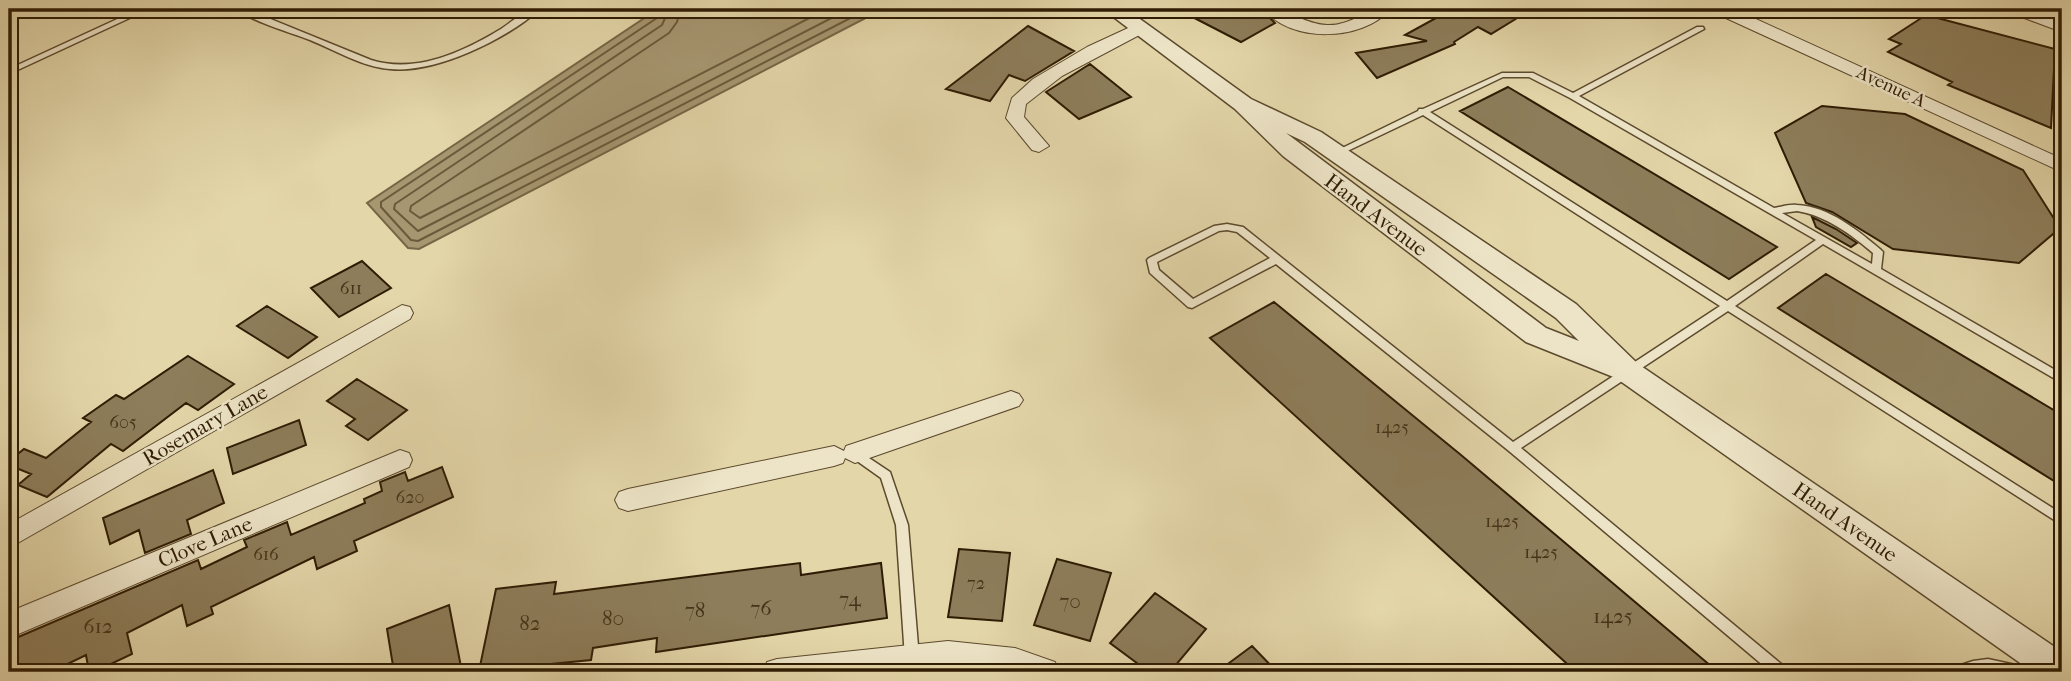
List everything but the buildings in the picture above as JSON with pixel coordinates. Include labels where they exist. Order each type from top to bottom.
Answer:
[{"type":"street","points":[[1272,9],[1308,27],[1331,33],[1396,9]]},
{"type":"street","points":[[1367,20],[1382,9]]},
{"type":"street","name":"Avenue A","points":[[1721,9],[2062,166]]},
{"type":"street","points":[[2017,9],[2062,27]]},
{"type":"street","points":[[1039,146],[1015,117],[1018,102],[1082,57],[1127,15]]},
{"type":"street","name":"Hand Avenue","points":[[1127,15],[1243,104],[1291,151],[1535,335],[1628,372]]},
{"type":"street","name":"Hand Avenue","points":[[1243,104],[1313,137],[1566,311],[1628,372],[2062,672]]},
{"type":"street","name":"Rosemary Lane","points":[[9,537],[402,313]]},
{"type":"street","points":[[628,500],[845,454],[1011,400]]},
{"type":"street","name":"Clove Lane","points":[[9,625],[400,460]]},
{"type":"street","points":[[777,672],[954,654],[1028,665],[1045,672]]},
{"type":"lane","points":[[9,72],[145,9]]},
{"type":"lane","points":[[240,9],[390,68],[423,64],[471,48],[512,26],[536,9]]},
{"type":"lane","points":[[1573,96],[1700,29]]},
{"type":"lane","points":[[1336,153],[1502,75],[1530,75],[1573,96],[2062,379]]},
{"type":"lane","points":[[1422,111],[2062,520]]},
{"type":"lane","points":[[1771,211],[1799,208],[1817,214],[1866,242],[1878,252],[1877,272]]},
{"type":"lane","points":[[1277,259],[1192,304],[1154,271],[1152,260],[1217,228],[1240,229],[1513,448],[1781,672]]},
{"type":"lane","points":[[1513,448],[1823,240]]},
{"type":"lane","points":[[845,454],[886,475],[902,525],[912,658]]},
{"type":"lane","points":[[1957,672],[1972,667],[1999,666],[2020,672]]},
{"type":"water","points":[[658,9],[883,9],[419,249],[408,248],[367,203]]}]
